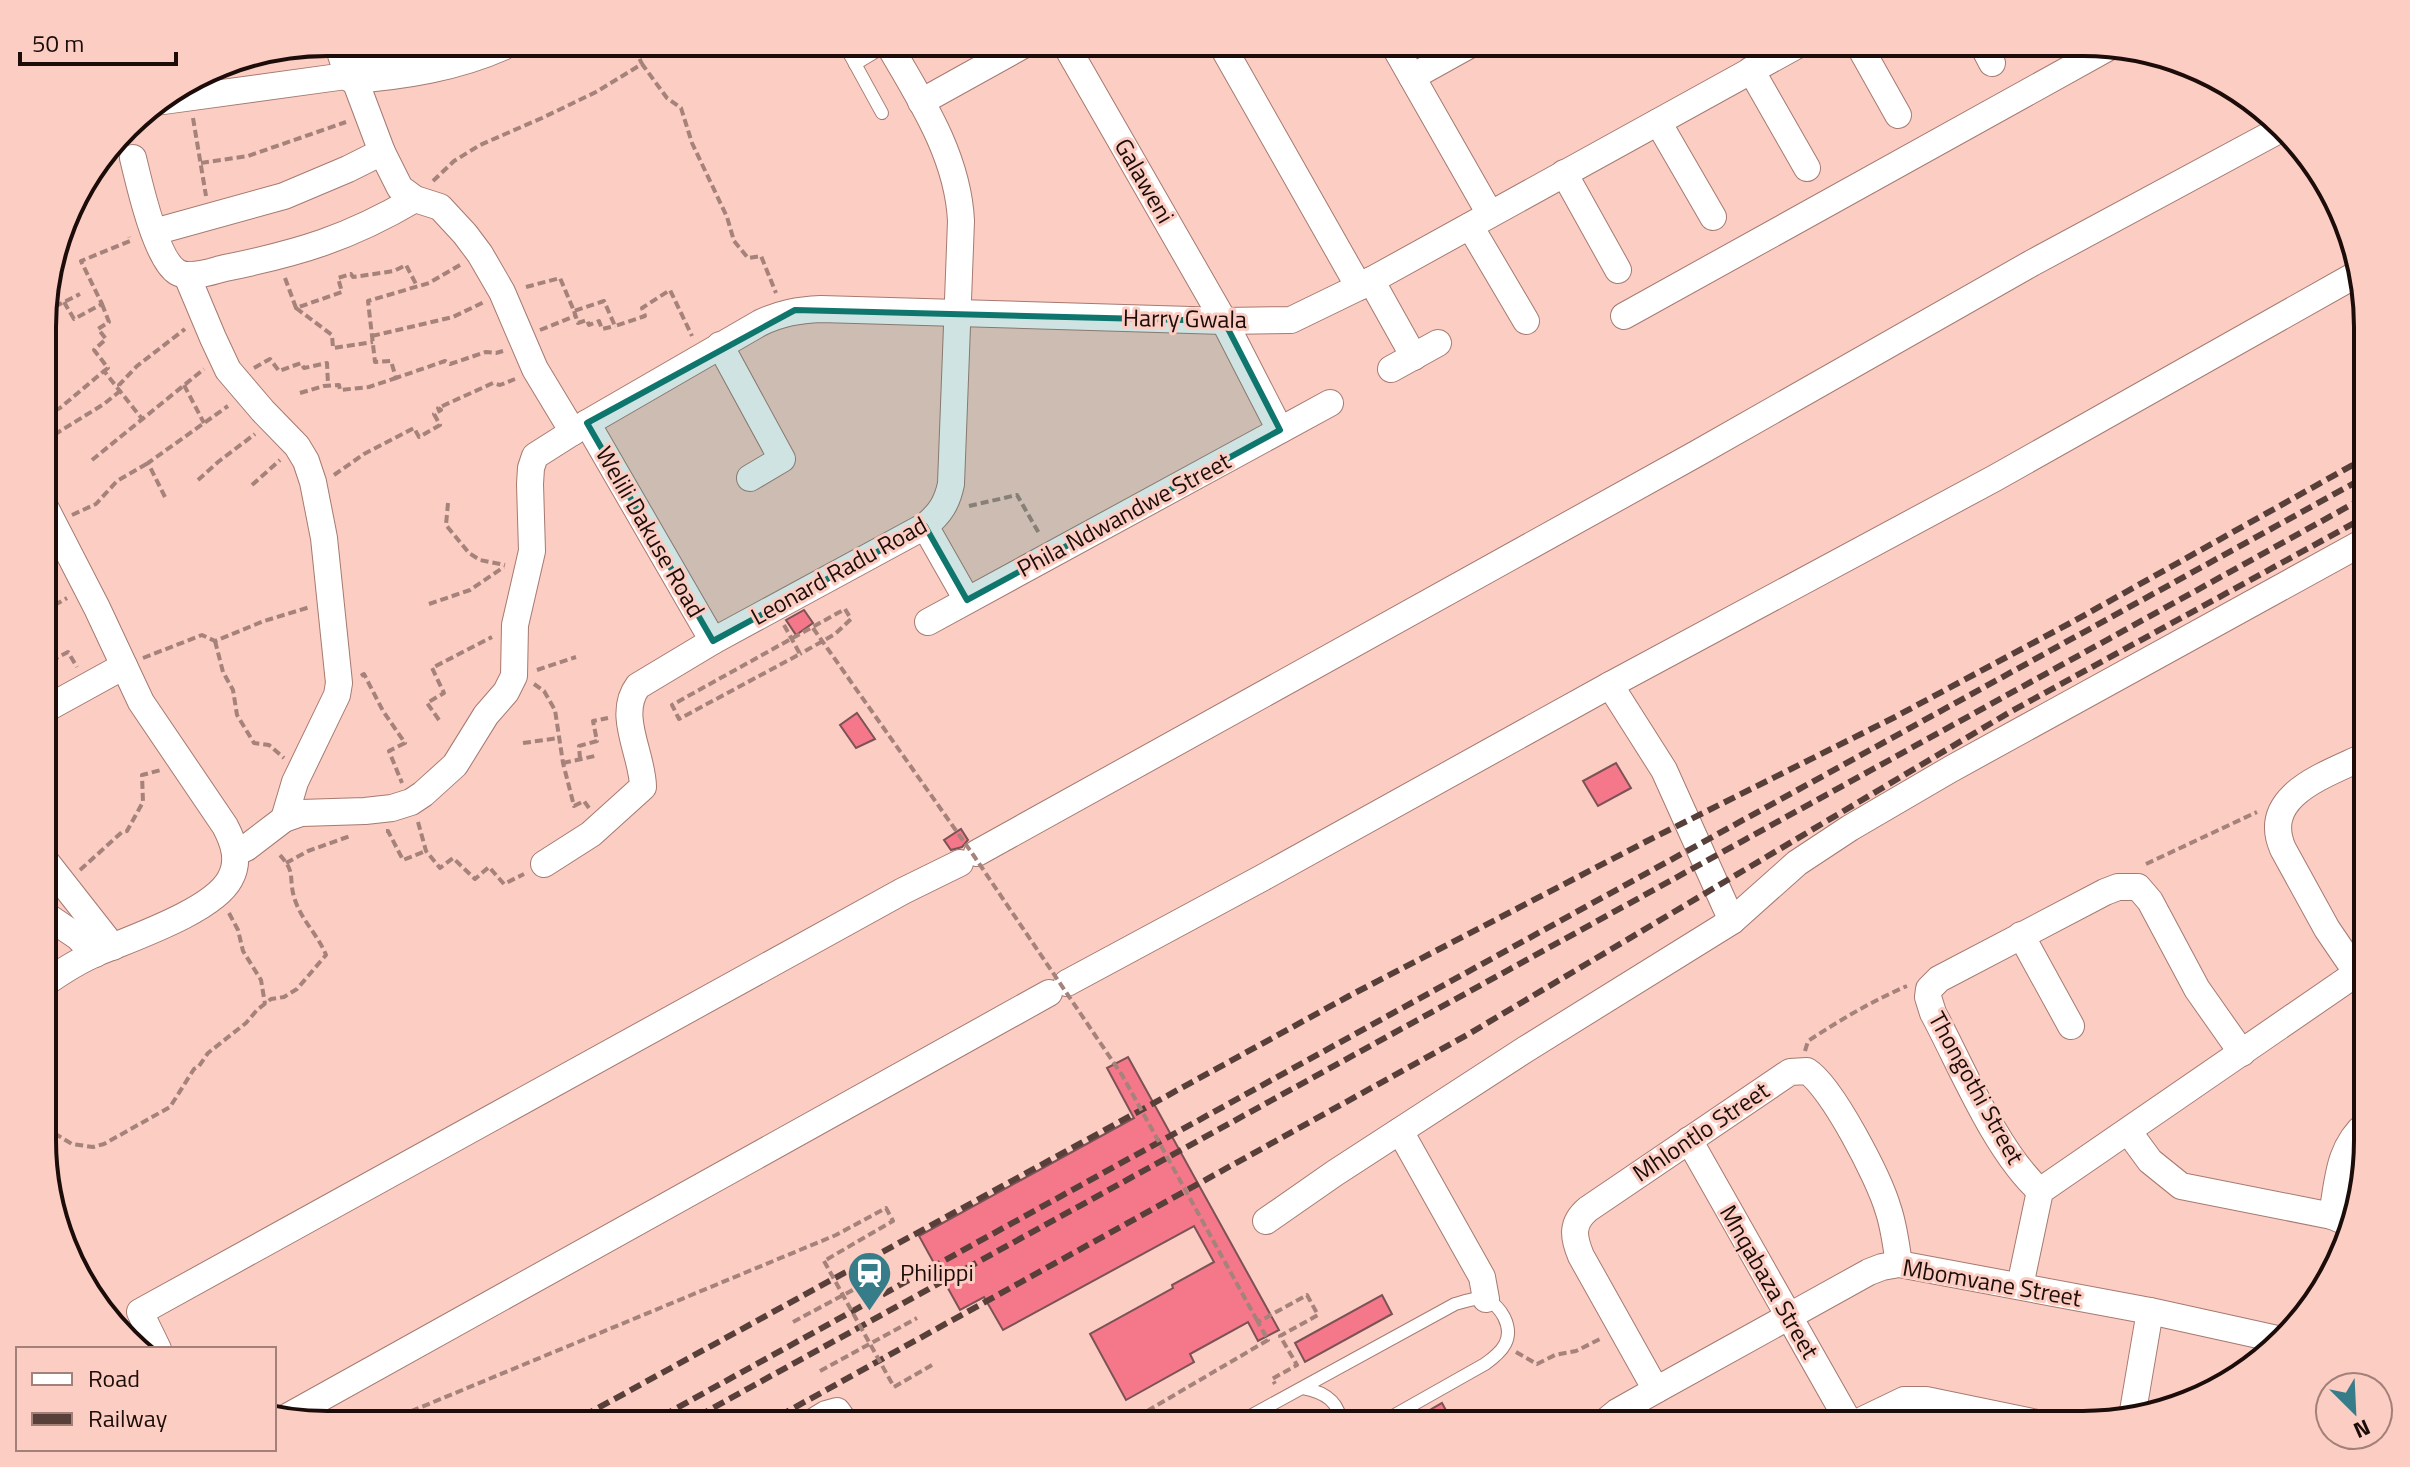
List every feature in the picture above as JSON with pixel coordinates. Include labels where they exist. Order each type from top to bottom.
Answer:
[{"type":"street","points":[[1229,56],[1365,283],[1414,357]]},
{"type":"street","points":[[1400,56],[1526,321]]},
{"type":"street","points":[[1412,77],[1449,56]]},
{"type":"street","name":"Harry Gwala","points":[[515,625],[532,551],[530,484],[535,456],[712,350],[777,315],[795,310],[821,309],[1224,321],[1291,320],[1365,283],[1777,56]]},
{"type":"street","points":[[1865,56],[1898,115]]},
{"type":"street","points":[[184,97],[347,59],[431,65],[460,57]]},
{"type":"street","name":"Leonard Radu Road","points":[[630,714],[631,695],[638,686],[713,641],[925,526],[945,504],[951,484],[960,199],[948,161],[921,102],[895,57]]},
{"type":"street","points":[[921,102],[1003,57]]},
{"type":"street","name":"Galaweni","points":[[1072,57],[1224,321]]},
{"type":"street","points":[[1624,316],[2092,57]]},
{"type":"street","points":[[187,276],[278,257],[344,236],[377,222],[415,199],[400,188],[382,152],[347,59]]},
{"type":"street","points":[[1751,70],[1807,168]]},
{"type":"street","points":[[1658,122],[1713,217]]},
{"type":"street","points":[[157,1347],[140,1312],[968,858],[1696,454],[2032,263],[2273,133]]},
{"type":"street","points":[[152,226],[210,217],[284,196],[382,152]]},
{"type":"street","points":[[133,158],[152,226],[173,268],[187,276],[221,355],[241,386],[297,446],[313,482],[324,538],[339,683],[333,707],[299,772],[284,819]]},
{"type":"street","points":[[1564,173],[1618,270]]},
{"type":"street","name":"Welili Dakuse Road","points":[[415,199],[440,207],[480,254],[502,292],[535,369],[580,428],[713,641]]},
{"type":"street","points":[[300,1409],[1058,988],[1995,478],[2349,278]]},
{"type":"street","points":[[1224,321],[1280,430]]},
{"type":"street","points":[[1391,369],[1438,343]]},
{"type":"street","points":[[712,350],[782,459],[750,478]]},
{"type":"street","name":"Phila Ndwandwe Street","points":[[928,622],[1330,403]]},
{"type":"street","points":[[925,526],[967,600]]},
{"type":"street","points":[[56,528],[150,717],[225,826],[245,847]]},
{"type":"street","points":[[1266,1221],[1526,1049],[1732,921],[1797,863],[1850,828],[2353,548]]},
{"type":"street","points":[[56,977],[104,950],[191,911],[220,893],[233,875],[245,847],[284,819],[314,811],[363,821],[423,794],[455,765],[486,715],[506,692],[514,676],[515,625]]},
{"type":"street","points":[[56,704],[124,666]]},
{"type":"street","points":[[1610,685],[1664,770],[1732,921]]},
{"type":"street","points":[[544,864],[591,834],[643,787],[630,714]]},
{"type":"street","points":[[2353,762],[2298,790],[2288,799],[2277,827],[2283,849],[2327,929],[2353,959]]},
{"type":"street","points":[[56,875],[104,950]]},
{"type":"street","points":[[2129,885],[2138,887],[2150,901],[2197,989],[2242,1053]]},
{"type":"street","name":"Thongothi Street","points":[[2129,885],[2105,892],[2021,935],[1939,979],[1929,989],[1933,1013],[1990,1123],[2020,1169],[2040,1191],[2353,976]]},
{"type":"street","points":[[56,922],[104,950]]},
{"type":"street","points":[[2021,935],[2071,1026]]},
{"type":"street","name":"Mhlontlo Street","points":[[1656,1390],[1581,1256],[1575,1226],[1579,1217],[1781,1077],[1799,1070],[1807,1071]]},
{"type":"street","points":[[1807,1071],[1824,1085],[1877,1179],[1888,1207],[1899,1264]]},
{"type":"street","points":[[1400,1131],[1482,1277],[1486,1299]]},
{"type":"street","points":[[2128,1131],[2150,1161],[2181,1186],[2339,1219],[2346,1148],[2353,1136]]},
{"type":"street","name":"Mnqabaza Street","points":[[1689,1140],[1844,1410]]},
{"type":"street","points":[[2020,1286],[2040,1191]]},
{"type":"street","name":"Mbomvane Street","points":[[1620,1410],[1869,1272],[1899,1264],[2150,1311],[2269,1337]]},
{"type":"street","points":[[2134,1406],[2150,1311]]},
{"type":"street","name":"Mnqabaza Street","points":[[1882,1410],[1904,1400],[1926,1400],[1975,1410]]},
{"type":"lane","points":[[851,57],[882,113]]},
{"type":"lane","points":[[855,64],[866,57]]},
{"type":"lane","points":[[1261,1410],[1455,1304],[1486,1299],[1501,1310],[1509,1336],[1499,1354],[1403,1410]]},
{"type":"lane","points":[[1303,1388],[1321,1391],[1333,1401],[1337,1410]]},
{"type":"path","points":[[639,57],[667,98],[681,108],[692,143],[727,217],[734,241],[748,258],[761,256],[776,291],[777,315]]},
{"type":"path","points":[[415,199],[454,161],[480,145],[586,97],[642,64]]},
{"type":"path","points":[[189,96],[210,217]]},
{"type":"path","points":[[201,163],[248,156],[367,115]]},
{"type":"path","points":[[56,410],[108,368],[94,350],[106,339],[98,329],[109,322],[81,261],[130,241],[126,228],[152,226]]},
{"type":"path","points":[[396,378],[391,361],[375,362],[368,301],[429,283],[480,254]]},
{"type":"path","points":[[278,257],[296,308],[332,335],[333,348],[373,342]]},
{"type":"path","points":[[296,308],[342,292],[338,278],[351,274],[353,277],[394,271],[406,265],[417,286]]},
{"type":"path","points":[[372,336],[453,317],[502,292],[560,278],[578,323],[587,320],[589,325],[599,321],[602,329],[645,316],[642,308],[670,290],[712,350]]},
{"type":"path","points":[[57,305],[80,294]]},
{"type":"path","points":[[300,393],[328,385],[339,385],[340,390],[369,387],[445,361],[450,364],[486,352],[496,353],[604,301],[615,326]]},
{"type":"path","points":[[64,302],[74,319],[102,304]]},
{"type":"path","points":[[120,391],[119,385],[137,366],[203,316]]},
{"type":"path","points":[[92,460],[221,355]]},
{"type":"path","points":[[56,513],[96,504],[117,481],[204,423],[270,359],[279,371],[301,363],[304,368],[327,363],[328,385]]},
{"type":"path","points":[[313,482],[336,474],[364,454],[414,428],[419,437],[440,425],[434,414],[441,410],[438,408],[493,383],[500,385],[535,369]]},
{"type":"path","points":[[104,371],[143,420]]},
{"type":"path","points":[[184,385],[204,423]]},
{"type":"path","points":[[56,434],[120,391]]},
{"type":"path","points":[[198,480],[238,445],[273,422]]},
{"type":"path","points":[[252,485],[297,446]]},
{"type":"path","points":[[148,463],[165,497]]},
{"type":"path","points":[[951,484],[966,507],[1017,495],[1052,554]]},
{"type":"path","points":[[429,604],[470,590],[507,565],[480,560],[469,553],[446,525],[448,503]]},
{"type":"path","points":[[124,666],[202,635],[215,641],[264,621],[332,602]]},
{"type":"path","points":[[845,609],[851,619],[835,634],[800,654],[679,719],[672,705],[845,609]]},
{"type":"path","points":[[780,618],[800,654]]},
{"type":"path","points":[[439,720],[427,703],[444,693],[432,668],[515,625]]},
{"type":"path","points":[[813,628],[983,869],[1122,1075],[1268,1340],[1148,1411]]},
{"type":"path","points":[[215,641],[223,672],[233,690],[237,715],[254,743],[269,745],[299,772]]},
{"type":"path","points":[[56,658],[68,652],[87,687]]},
{"type":"path","points":[[514,676],[576,657]]},
{"type":"path","points":[[339,683],[364,674],[383,711],[405,743],[389,751],[411,802],[409,811],[418,823],[426,851],[440,868],[453,858],[475,879],[489,867],[504,884],[544,864]]},
{"type":"path","points":[[514,676],[544,691],[555,710],[563,763],[574,806],[584,801],[589,808],[605,801],[616,813]]},
{"type":"path","points":[[580,759],[579,746],[597,741],[593,721],[630,714]]},
{"type":"path","points":[[523,743],[559,738]]},
{"type":"path","points":[[563,763],[595,756]]},
{"type":"path","points":[[63,885],[122,832],[127,831],[136,819],[143,802],[142,775],[167,769],[181,761]]},
{"type":"path","points":[[2129,885],[2140,867],[2257,812],[2280,814]]},
{"type":"path","points":[[286,863],[308,851],[349,837],[363,821],[375,834],[388,831],[403,860],[426,851]]},
{"type":"path","points":[[56,1134],[72,1144],[93,1147],[104,1144],[170,1107],[208,1053],[271,999],[284,997],[297,989],[326,955],[302,919],[293,895],[292,874],[286,863],[272,847],[245,847]]},
{"type":"path","points":[[220,893],[238,930],[243,951],[261,980],[265,1004]]},
{"type":"path","points":[[1807,1071],[1804,1054],[1808,1041],[1837,1021],[1907,986],[1929,989]]},
{"type":"path","points":[[412,1411],[836,1235],[886,1208],[893,1221],[824,1261],[894,1387],[932,1365]]},
{"type":"path","points":[[793,1322],[890,1270]]},
{"type":"path","points":[[1258,1322],[1307,1295],[1318,1315],[1280,1336],[1297,1365],[1272,1379],[1275,1384]]},
{"type":"path","points":[[820,1371],[917,1318]]},
{"type":"path","points":[[1505,1346],[1537,1364],[1555,1355],[1576,1351],[1622,1327]]},
{"type":"highlighted area","points":[[795,310],[1224,321],[1280,430],[967,600],[925,526],[713,641],[587,423]]},
{"type":"building","points":[[804,610],[813,623],[796,635],[786,620]]},
{"type":"building","points":[[857,713],[875,739],[856,748],[840,725]]},
{"type":"building","points":[[1616,763],[1631,788],[1598,806],[1583,781]]},
{"type":"building","points":[[961,829],[968,840],[962,847],[951,850],[944,840]]},
{"type":"building","points":[[1128,1057],[1279,1330],[1258,1341],[1248,1322],[1190,1354],[1194,1362],[1126,1400],[1090,1334],[1214,1262],[1194,1226],[1003,1330],[984,1297],[960,1310],[919,1236],[1134,1118],[1107,1068]]},
{"type":"building","points":[[1382,1295],[1392,1314],[1305,1362],[1295,1343]]},
{"type":"building","points":[[1442,1403],[1446,1410],[1429,1410]]},
{"type":"railway","points":[[593,1411],[1349,996],[1647,841],[1893,718],[2353,465]]},
{"type":"railway","points":[[672,1411],[2353,484]]},
{"type":"railway","points":[[708,1411],[2353,504]]},
{"type":"railway","points":[[789,1411],[1467,1035],[2010,712],[2353,524]]},
{"type":"place","name":"Philippi","points":[[869,1312]]}]
